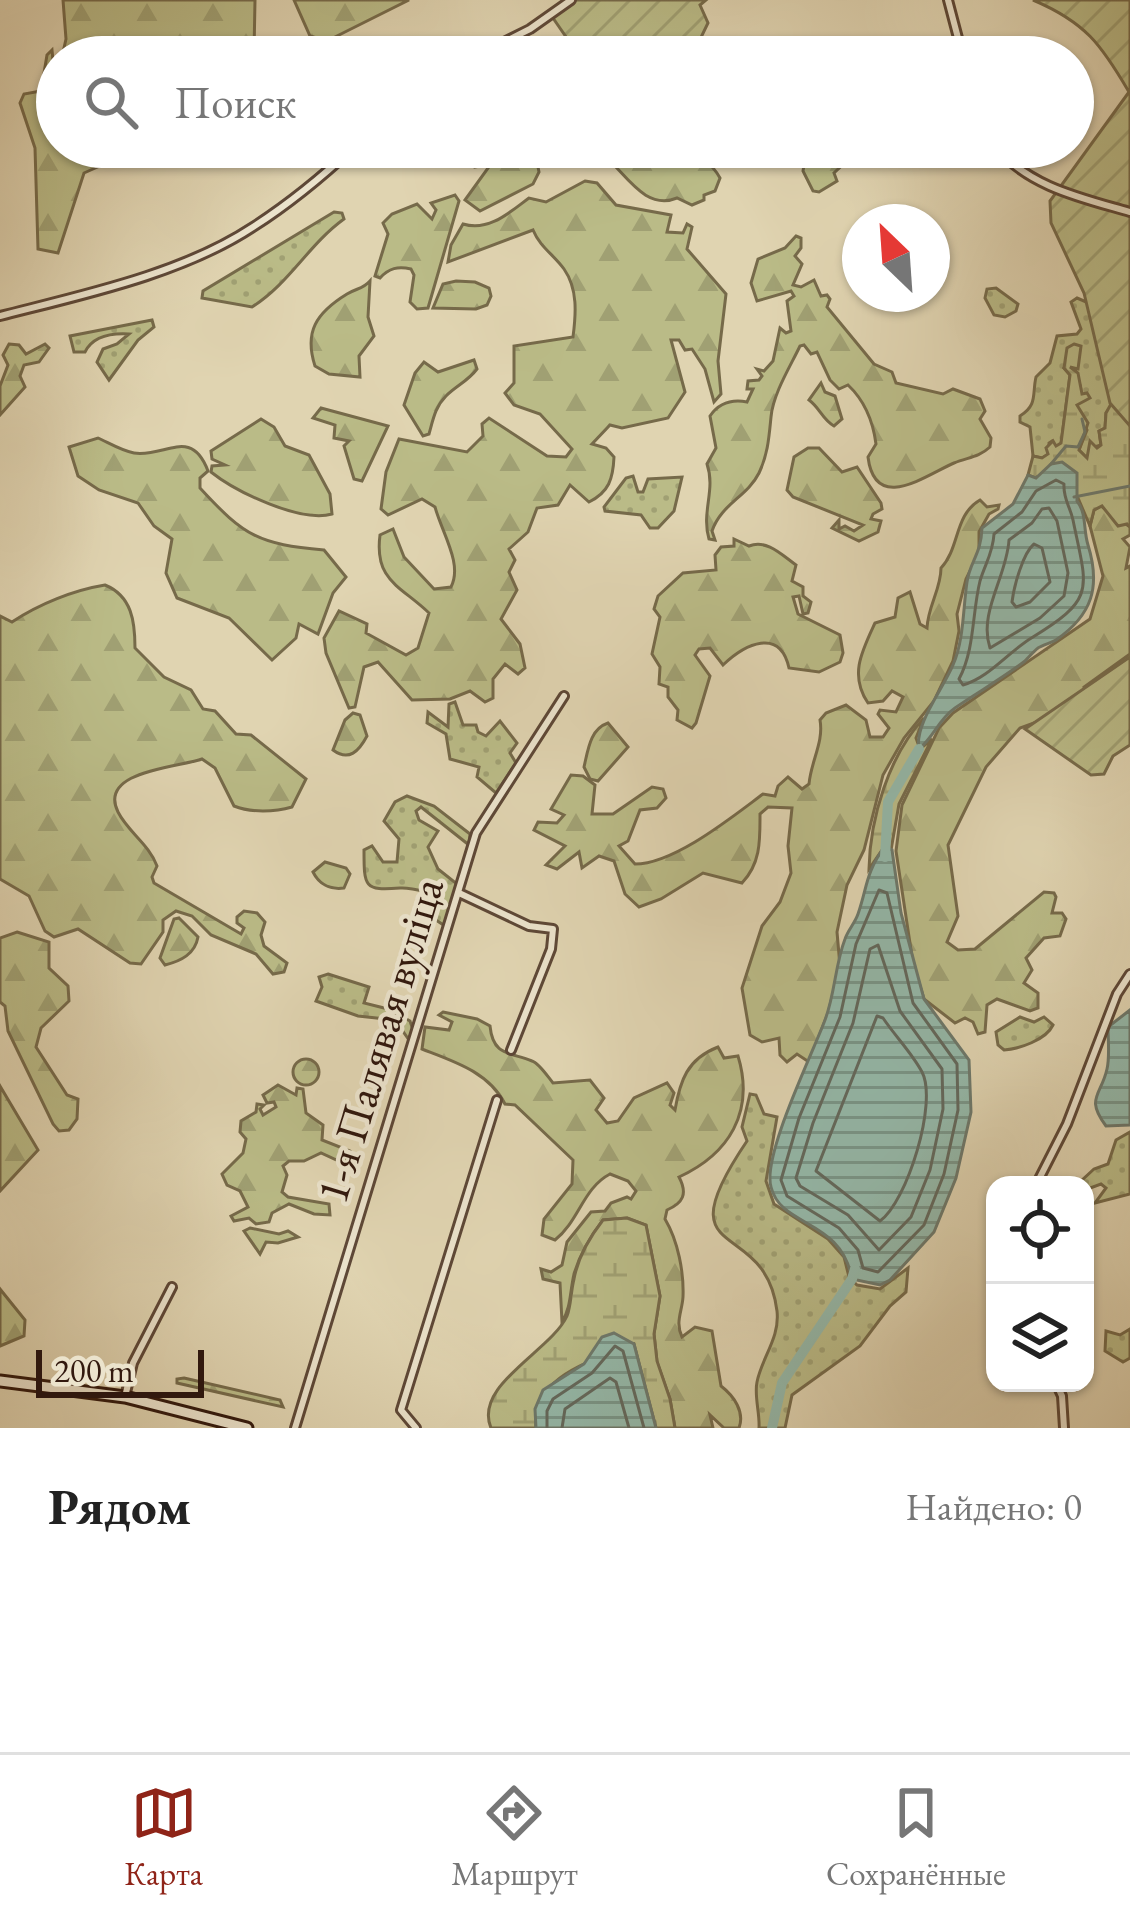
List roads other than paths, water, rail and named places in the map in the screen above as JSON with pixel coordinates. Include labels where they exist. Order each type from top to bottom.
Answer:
[{"type":"main road","points":[[0,1382],[125,1397],[248,1428]]},
{"type":"street","points":[[516,36],[572,0]]},
{"type":"street","points":[[948,0],[957,36]]},
{"type":"street","points":[[0,316],[101,290],[215,248],[253,227],[332,168]]},
{"type":"street","points":[[1016,168],[1059,190],[1130,212]]},
{"type":"street","name":"1-я Палявая вуліца","points":[[296,1425],[476,833],[564,696]]},
{"type":"street","points":[[459,893],[529,926],[553,929],[551,949],[511,1050]]},
{"type":"street","points":[[1041,1176],[1067,1124],[1117,994],[1130,974]]},
{"type":"street","points":[[416,1428],[404,1416],[403,1404],[497,1100]]},
{"type":"street","points":[[125,1397],[133,1363],[172,1287]]},
{"type":"street","points":[[1060,1392],[1064,1428]]},
{"type":"water","points":[[1062,462],[1077,473],[1077,501],[1092,560],[1093,587],[1085,610],[1056,640],[1039,647],[949,713],[919,749],[925,718],[957,655],[967,582],[982,528],[1013,504],[1028,475],[1036,478],[1051,464]]},
{"type":"water","points":[[885,846],[892,850],[901,913],[924,999],[969,1060],[971,1112],[956,1178],[934,1232],[880,1285],[852,1279],[836,1245],[777,1200],[770,1172],[781,1130],[828,1010],[845,939]]},
{"type":"water","points":[[1130,1010],[1130,1125],[1106,1126],[1096,1109],[1096,1097],[1108,1064],[1108,1027]]},
{"type":"water","points":[[614,1333],[634,1344],[656,1428],[536,1428],[535,1409],[543,1390],[584,1364],[602,1337]]},
{"type":"waterway","points":[[1051,464],[1066,446],[1078,447],[1085,432],[1082,419]]},
{"type":"waterway","points":[[1074,497],[1130,486]]},
{"type":"waterway","points":[[885,857],[888,802],[919,749]]},
{"type":"waterway","points":[[772,1428],[782,1383],[855,1269]]}]
